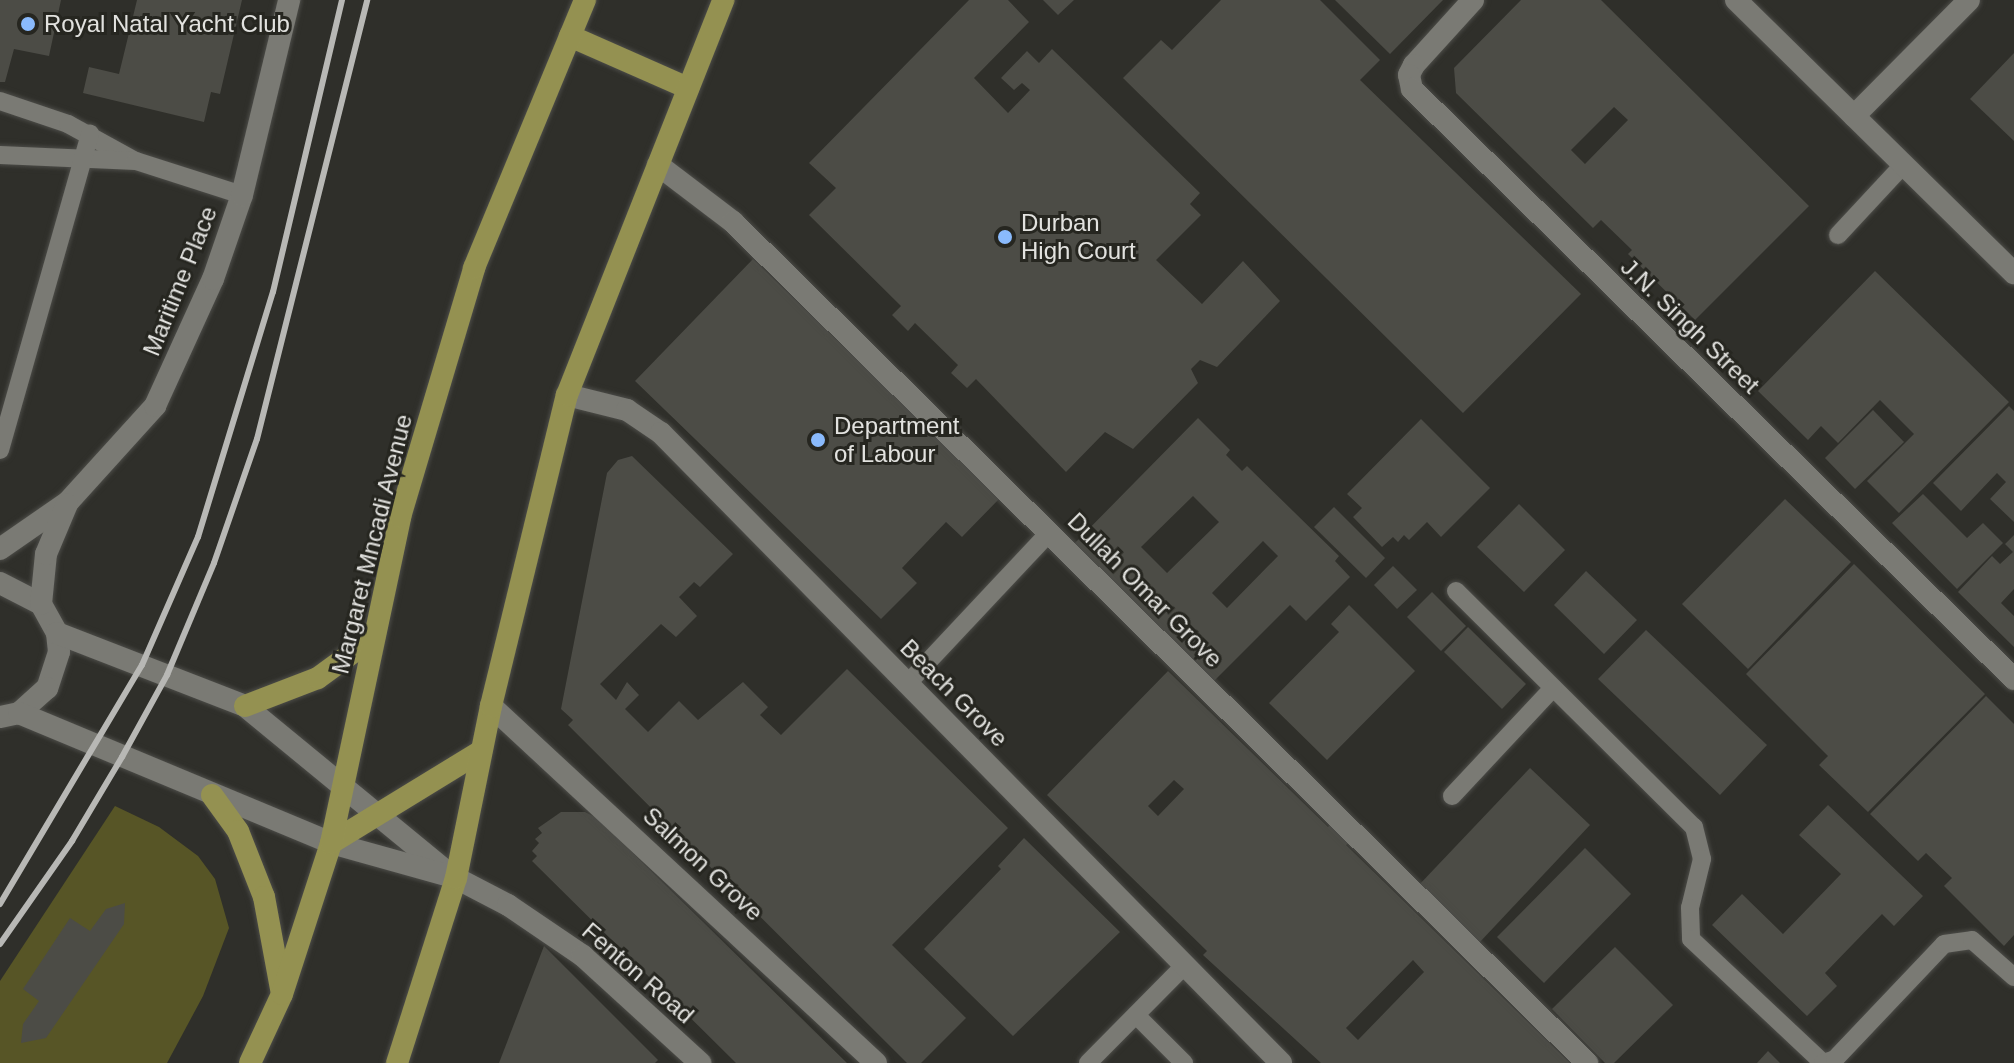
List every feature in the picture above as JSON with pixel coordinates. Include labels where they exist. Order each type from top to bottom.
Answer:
[{"type":"main road","name":"Margaret Mncadi Avenue","points":[[250,1063],[282,994],[331,843],[400,517],[474,268],[585,0]]},
{"type":"main road","points":[[397,1063],[456,878],[491,706],[567,395],[723,0]]},
{"type":"main road","points":[[570,36],[688,88]]},
{"type":"main road","points":[[245,706],[318,678],[374,637]]},
{"type":"main road","points":[[331,843],[380,817],[481,751]]},
{"type":"main road","points":[[212,795],[238,831],[264,897],[282,994]]},
{"type":"street","points":[[242,195],[289,0]]},
{"type":"street","name":"J.N. Singh Street","points":[[1473,0],[1414,65],[1409,75],[1412,89],[2014,679]]},
{"type":"street","points":[[1736,0],[2014,273]]},
{"type":"street","points":[[1854,116],[1969,0]]},
{"type":"street","name":"Dullah Omar Grove","points":[[658,165],[733,222],[1587,1063]]},
{"type":"street","name":"Maritime Place","points":[[0,549],[68,502],[155,406],[213,279],[242,195]]},
{"type":"street","name":"Beach Grove","points":[[567,395],[627,410],[661,433],[1281,1063]]},
{"type":"street","name":"Maritime Place","points":[[41,604],[46,554],[68,502]]},
{"type":"street","points":[[0,583],[41,604],[57,633],[56,671],[47,688],[6,719]]},
{"type":"street","points":[[57,633],[245,706],[456,878]]},
{"type":"street","name":"Salmon Grove","points":[[491,706],[628,828],[876,1063]]},
{"type":"street","points":[[6,719],[212,795],[331,843],[456,878]]},
{"type":"street","name":"Fenton Road","points":[[456,878],[508,905],[583,956],[700,1063]]},
{"type":"lane","points":[[0,101],[90,134],[136,161]]},
{"type":"lane","points":[[0,450],[90,134]]},
{"type":"lane","name":"Maritime Place","points":[[0,155],[136,161],[242,195]]},
{"type":"lane","points":[[1838,235],[1904,164]]},
{"type":"lane","points":[[908,683],[1049,533]]},
{"type":"lane","points":[[1456,591],[1694,827],[1702,859],[1690,908],[1691,939],[1823,1063],[1835,1059],[1944,944],[1972,940],[2014,977]]},
{"type":"lane","points":[[1452,796],[1553,688]]},
{"type":"lane","points":[[1088,1063],[1185,965]]},
{"type":"lane","points":[[1136,1015],[1184,1063]]},
{"type":"shaded area","points":[[115,806],[159,827],[198,856],[215,879],[229,928],[203,996],[167,1063],[0,1063],[0,981]]},
{"type":"building","name":"Royal Natal Yacht Club","points":[[0,0],[61,0],[49,56],[14,49],[5,82],[0,82]]},
{"type":"building","points":[[137,0],[242,0],[220,94],[211,92],[204,122],[83,93],[89,67],[119,74]]},
{"type":"building","name":"Durban High Court","points":[[969,0],[1008,0],[1029,22],[974,78],[1008,113],[1030,90],[1022,83],[1014,90],[1001,78],[1027,51],[1039,63],[1052,49],[1200,193],[1190,204],[1201,215],[1156,260],[1202,304],[1243,261],[1280,301],[1217,367],[1200,360],[1191,369],[1198,383],[1133,449],[1105,432],[1066,472],[976,379],[967,388],[951,373],[958,365],[915,323],[908,331],[892,315],[901,306],[809,215],[836,188],[809,163]]},
{"type":"building","points":[[1043,0],[1074,0],[1058,15]]},
{"type":"building","points":[[1221,0],[1320,0],[1380,60],[1360,80],[1581,294],[1463,413],[1123,78],[1161,40],[1172,50]]},
{"type":"building","points":[[1335,0],[1443,0],[1390,54]]},
{"type":"building","points":[[1521,0],[1601,0],[1809,206],[1695,320],[1628,254],[1632,250],[1601,220],[1593,228],[1456,93],[1454,68]],"holes":[[[1614,107],[1628,120],[1585,164],[1571,150]]]},
{"type":"building","points":[[2014,53],[2014,141],[1970,99]]},
{"type":"building","name":"Department of Labour","points":[[753,259],[1000,498],[962,537],[946,522],[902,568],[917,583],[881,619],[635,381]]},
{"type":"building","points":[[1875,271],[2009,402],[1899,513],[1867,481],[1914,434],[1880,400],[1838,443],[1821,426],[1808,440],[1758,391]]},
{"type":"building","points":[[2009,406],[2014,411],[2014,522],[1990,499],[2006,482],[1997,473],[1961,511],[1933,483]]},
{"type":"building","points":[[1873,410],[1904,442],[1855,489],[1825,458]]},
{"type":"building","points":[[1198,418],[1230,450],[1226,455],[1242,471],[1247,466],[1339,556],[1335,561],[1350,577],[1306,621],[1290,605],[1210,685],[1071,547]],"holes":[[[1193,496],[1219,522],[1167,573],[1141,547]],[[1263,541],[1278,556],[1227,608],[1212,593]]]},
{"type":"building","points":[[1421,419],[1490,488],[1441,537],[1427,522],[1409,540],[1404,535],[1398,542],[1393,537],[1382,547],[1353,517],[1362,508],[1347,494]]},
{"type":"building","points":[[632,456],[733,554],[700,587],[694,582],[679,597],[697,616],[676,637],[661,624],[600,684],[616,700],[627,682],[639,695],[625,709],[648,732],[679,701],[698,720],[743,682],[768,707],[760,715],[781,735],[847,669],[1008,828],[892,945],[966,1018],[921,1063],[907,1063],[568,725],[573,720],[561,709],[607,473],[618,460]]},
{"type":"building","points":[[1923,494],[1967,538],[1983,523],[2003,543],[1957,589],[1892,523]]},
{"type":"building","points":[[1785,499],[1851,562],[1748,669],[1682,604]]},
{"type":"building","points":[[1519,504],[1565,550],[1524,592],[1477,547]]},
{"type":"building","points":[[1334,507],[1385,558],[1366,578],[1314,527]]},
{"type":"building","points":[[2014,535],[2014,589],[2001,603],[2014,616],[2014,647],[1958,592],[1992,556],[2000,564],[2013,552],[2005,544]]},
{"type":"building","points":[[1854,564],[1985,694],[1868,812],[1819,765],[1828,756],[1746,674]]},
{"type":"building","points":[[1393,566],[1417,590],[1397,609],[1374,585]]},
{"type":"building","points":[[1586,571],[1637,620],[1604,654],[1554,605]]},
{"type":"building","points":[[1432,592],[1466,626],[1441,651],[1407,617]]},
{"type":"building","points":[[1349,605],[1415,671],[1327,760],[1269,703],[1339,632],[1331,624]]},
{"type":"building","points":[[1468,627],[1526,684],[1502,709],[1444,652]]},
{"type":"building","points":[[1646,630],[1767,745],[1720,795],[1598,679]]},
{"type":"building","points":[[1168,671],[1328,827],[1332,823],[1350,842],[1346,845],[1570,1063],[1321,1063],[1203,955],[1207,951],[1047,795]],"holes":[[[1174,780],[1184,789],[1158,816],[1148,806]],[[1413,960],[1424,972],[1358,1040],[1346,1028]]]},
{"type":"building","points":[[1986,696],[2014,724],[2014,935],[2004,946],[1944,886],[1952,878],[1926,853],[1918,861],[1870,814]]},
{"type":"building","points":[[1530,768],[1590,825],[1479,943],[1418,886]]},
{"type":"building","points":[[1828,805],[1923,896],[1894,926],[1882,914],[1825,973],[1837,986],[1807,1016],[1712,925],[1742,894],[1783,934],[1841,874],[1799,835]]},
{"type":"building","points":[[561,812],[585,812],[597,818],[847,1063],[736,1063],[532,861],[537,856],[532,851],[539,843],[535,839],[542,833],[538,828]]},
{"type":"building","points":[[1024,838],[1120,932],[1013,1036],[924,949],[1001,869],[998,866]]},
{"type":"building","points":[[1585,848],[1631,894],[1544,983],[1497,937]]},
{"type":"building","points":[[125,903],[124,924],[46,1038],[21,1043],[23,1024],[39,1001],[23,989],[70,918],[90,931],[106,909]]},
{"type":"building","points":[[544,946],[658,1060],[655,1063],[499,1063]]},
{"type":"building","points":[[1615,947],[1673,1005],[1614,1063],[1605,1063],[1552,1009]]},
{"type":"building","points":[[1768,1051],[1780,1063],[1757,1063]]},
{"type":"railway","points":[[0,904],[142,665],[198,537],[273,292],[342,0]]},
{"type":"railway","points":[[0,944],[72,841],[122,757],[167,675],[214,563],[257,439],[367,0]]},
{"type":"place","name":"Royal Natal Yacht Club","points":[[28,24]]},
{"type":"place","name":"Durban High Court","points":[[1005,237]]},
{"type":"place","name":"Department of Labour","points":[[818,440]]}]
